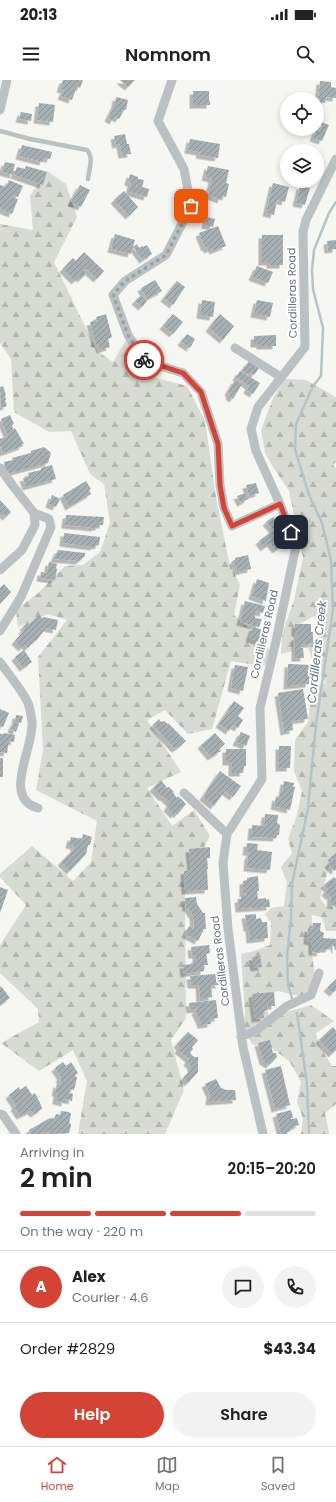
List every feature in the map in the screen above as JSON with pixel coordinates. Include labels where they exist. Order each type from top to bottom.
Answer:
[{"type":"street","points":[[172,80],[158,121],[184,170],[191,206],[166,255],[125,281],[113,295],[128,335],[145,360],[183,373],[201,392],[218,444],[220,485],[224,508],[232,526],[280,504]]},
{"type":"street","points":[[0,110],[4,83]]},
{"type":"street","name":"Cordilleras Road","points":[[263,1134],[241,1037],[226,907],[223,863],[227,834],[262,779],[260,708],[276,642],[296,546],[280,504],[256,451],[250,429],[258,407],[305,347],[303,232],[306,220],[336,159]]},
{"type":"street","points":[[234,348],[281,377]]},
{"type":"street","points":[[0,468],[34,513],[49,519],[50,527],[22,597],[0,630]]},
{"type":"street","points":[[0,570],[22,550],[35,526],[34,513]]},
{"type":"street","points":[[0,662],[28,702],[32,723],[20,789],[25,801],[31,806],[38,808]]},
{"type":"street","points":[[184,793],[227,834]]},
{"type":"street","points":[[241,1037],[257,1030],[287,1006],[311,995],[319,973]]},
{"type":"street","points":[[0,1114],[16,1134]]},
{"type":"lane","points":[[0,131],[30,140],[87,150],[90,153],[91,160],[88,179]]},
{"type":"green space","points":[[47,171],[66,184],[77,217],[54,262],[97,351],[113,362],[129,335],[149,376],[187,386],[205,421],[216,497],[229,562],[240,585],[234,615],[265,642],[273,659],[263,666],[231,661],[212,729],[188,734],[165,710],[147,720],[181,772],[147,788],[172,826],[194,810],[210,836],[199,857],[185,894],[186,1018],[171,1040],[184,1090],[165,1134],[78,1134],[87,1081],[73,1050],[39,1071],[1,1043],[39,1022],[38,1009],[0,973],[0,945],[26,905],[0,877],[0,874],[32,846],[73,881],[91,862],[97,821],[36,790],[43,750],[38,657],[67,620],[48,614],[18,627],[16,610],[37,594],[65,566],[83,565],[100,552],[110,523],[104,484],[90,474],[71,431],[49,432],[14,412],[11,359],[0,343],[0,224],[33,230],[30,196]]},
{"type":"green space","points":[[285,379],[306,380],[336,397],[336,462],[333,465],[336,468],[336,858],[331,860],[320,898],[327,908],[336,906],[336,931],[326,931],[322,917],[312,915],[311,944],[315,980],[312,994],[298,996],[279,991],[262,995],[271,1022],[283,1013],[311,1005],[334,1021],[316,1033],[319,1045],[332,1066],[336,1066],[336,1104],[325,1113],[329,1134],[301,1134],[303,1118],[297,1102],[301,1082],[290,1062],[272,1048],[252,1044],[242,1026],[245,1014],[241,954],[270,945],[271,923],[265,914],[271,908],[284,906],[287,882],[281,867],[292,853],[288,839],[297,815],[302,791],[294,771],[295,740],[308,722],[312,687],[326,683],[314,665],[308,647],[323,630],[314,616],[296,626],[292,651],[281,654],[282,634],[294,600],[303,557],[289,491],[265,453],[261,430],[273,398]]},
{"type":"building","points":[[63,80],[83,80],[80,88],[77,86],[72,100],[61,96],[64,90],[60,89]]},
{"type":"building","points":[[120,80],[135,80],[128,87]]},
{"type":"building","points":[[320,81],[331,82],[331,87],[336,88],[336,98],[326,97],[324,103],[324,92],[319,92]]},
{"type":"building","points":[[193,91],[209,91],[210,105],[193,105]]},
{"type":"building","points":[[116,97],[128,100],[126,110],[124,110],[119,119],[115,117],[113,121],[108,118],[115,104]]},
{"type":"building","points":[[39,103],[55,105],[53,122],[37,120]]},
{"type":"building","points":[[21,112],[32,114],[31,121],[19,119]]},
{"type":"building","points":[[324,123],[329,125],[322,141],[313,138],[314,136],[324,136]]},
{"type":"building","points":[[125,134],[131,154],[122,155],[120,144],[116,145],[114,136]]},
{"type":"building","points":[[190,139],[220,144],[218,158],[199,155],[200,152],[188,150]]},
{"type":"building","points":[[22,145],[52,152],[50,159],[44,158],[43,162],[19,156]]},
{"type":"building","points":[[5,162],[15,164],[13,175],[2,172]]},
{"type":"building","points":[[26,166],[47,172],[43,185],[14,175],[17,167],[25,169]]},
{"type":"building","points":[[208,166],[229,170],[226,183],[229,184],[226,197],[222,196],[221,200],[208,195],[212,179],[205,177]]},
{"type":"building","points":[[130,174],[138,177],[138,179],[144,180],[142,187],[149,189],[147,197],[129,192],[131,183],[128,182]]},
{"type":"building","points":[[9,180],[23,186],[18,197],[13,195],[12,197],[18,199],[12,214],[0,209],[0,185],[6,187]]},
{"type":"building","points":[[273,183],[280,185],[280,188],[289,188],[285,202],[277,200],[274,215],[266,213]]},
{"type":"building","points":[[80,185],[90,190],[81,207],[71,202]]},
{"type":"building","points":[[300,188],[310,188],[305,205],[296,203]]},
{"type":"building","points":[[124,191],[138,207],[129,216],[114,200]]},
{"type":"building","points":[[207,217],[215,219],[213,227],[205,225]]},
{"type":"building","points":[[218,226],[226,246],[213,251],[212,248],[208,250],[206,247],[205,248],[199,233]]},
{"type":"building","points":[[115,234],[135,240],[131,254],[111,249]]},
{"type":"building","points":[[262,235],[283,235],[283,265],[270,265],[270,262],[262,262]]},
{"type":"building","points":[[336,240],[336,249],[328,250],[327,241]]},
{"type":"building","points":[[137,244],[139,248],[147,245],[152,254],[143,260],[133,247]]},
{"type":"building","points":[[84,252],[104,271],[97,279],[86,269],[84,271],[86,273],[85,275],[81,279],[79,277],[75,281],[63,269],[73,258],[76,261]]},
{"type":"building","points":[[257,266],[273,272],[268,283],[252,277]]},
{"type":"building","points":[[155,280],[162,291],[147,299],[141,288]]},
{"type":"building","points":[[177,281],[185,287],[173,305],[164,298]]},
{"type":"building","points":[[141,295],[147,301],[142,307],[135,301]]},
{"type":"building","points":[[202,300],[215,302],[213,317],[200,315]]},
{"type":"building","points":[[257,300],[273,303],[270,317],[254,314]]},
{"type":"building","points":[[106,314],[112,337],[108,339],[110,347],[100,350],[98,344],[96,344],[90,322],[97,321],[96,317]]},
{"type":"building","points":[[173,314],[183,322],[173,334],[163,326]]},
{"type":"building","points":[[220,314],[234,326],[223,340],[209,328]]},
{"type":"building","points":[[187,334],[195,339],[190,348],[181,342]]},
{"type":"building","points":[[276,335],[276,346],[260,346],[260,344],[254,344],[254,336]]},
{"type":"building","points":[[249,361],[259,368],[254,375],[251,372],[249,375],[242,371]]},
{"type":"building","points":[[240,371],[260,383],[253,394],[247,390],[249,386],[236,377]]},
{"type":"building","points":[[235,380],[242,384],[233,399],[229,396],[230,394],[228,392]]},
{"type":"building","points":[[3,386],[7,406],[1,408],[0,387]]},
{"type":"building","points":[[10,415],[14,424],[12,425],[13,429],[15,428],[24,444],[22,444],[23,446],[3,453],[0,445],[0,439],[8,436],[1,419]]},
{"type":"building","points":[[44,447],[51,453],[48,463],[7,474],[4,462],[13,460],[12,458],[31,453],[31,451]]},
{"type":"building","points":[[52,465],[56,479],[26,487],[23,478],[29,477],[28,473],[41,470],[41,468]]},
{"type":"building","points":[[86,481],[91,489],[89,490],[91,494],[69,507],[63,495]]},
{"type":"building","points":[[256,483],[259,493],[249,496],[246,485]]},
{"type":"building","points":[[245,493],[248,499],[241,503],[237,496]]},
{"type":"building","points":[[52,495],[60,499],[56,507],[49,504]]},
{"type":"building","points":[[0,500],[11,512],[6,517],[3,514],[0,516]]},
{"type":"building","points":[[66,515],[104,517],[103,525],[99,525],[99,527],[95,528],[65,525]]},
{"type":"building","points":[[273,517],[287,534],[281,538],[285,543],[276,550],[270,543],[264,548],[259,541],[273,530],[266,522]]},
{"type":"building","points":[[64,533],[100,537],[99,545],[94,547],[63,543]]},
{"type":"building","points":[[58,550],[85,553],[85,556],[79,561],[54,559]]},
{"type":"building","points":[[248,555],[251,569],[237,572],[236,565],[234,566],[233,561],[235,558]]},
{"type":"building","points":[[49,562],[57,564],[55,580],[40,578],[41,572],[47,573]]},
{"type":"building","points":[[257,579],[269,583],[266,601],[252,596]]},
{"type":"building","points":[[4,584],[11,592],[0,604],[0,588]]},
{"type":"building","points":[[245,601],[265,606],[263,613],[255,611],[255,618],[262,619],[259,627],[240,622]]},
{"type":"building","points":[[39,615],[43,619],[43,617],[58,620],[56,630],[46,628],[36,641],[35,640],[28,648],[25,645],[22,648],[15,641],[23,632],[22,631],[25,628],[23,627]]},
{"type":"building","points":[[295,624],[311,624],[313,643],[301,644],[304,658],[295,658],[295,637],[297,637],[297,633],[295,633]]},
{"type":"building","points":[[253,627],[263,630],[259,642],[249,638]]},
{"type":"building","points":[[24,650],[32,662],[23,668],[15,657]]},
{"type":"building","points":[[288,664],[311,665],[309,684],[287,686]]},
{"type":"building","points":[[235,665],[248,667],[243,691],[231,688]]},
{"type":"building","points":[[303,689],[308,719],[292,721],[293,730],[284,732],[278,693]]},
{"type":"building","points":[[234,701],[244,708],[238,716],[243,720],[238,728],[233,725],[229,731],[219,724]]},
{"type":"building","points":[[0,709],[9,713],[3,727],[0,726]]},
{"type":"building","points":[[16,715],[23,716],[21,723],[15,722]]},
{"type":"building","points":[[159,719],[161,722],[164,721],[168,723],[186,741],[175,749],[153,725]]},
{"type":"building","points":[[14,722],[19,724],[16,732],[11,729]]},
{"type":"building","points":[[241,732],[250,736],[246,746],[236,742]]},
{"type":"building","points":[[4,733],[15,735],[14,742],[9,741],[7,753],[0,752],[0,734]]},
{"type":"building","points":[[215,733],[225,744],[219,749],[221,751],[211,757],[201,745]]},
{"type":"building","points":[[279,746],[291,746],[290,768],[279,768]]},
{"type":"building","points":[[226,749],[246,749],[246,766],[244,766],[243,773],[232,773],[232,762],[226,762]]},
{"type":"building","points":[[0,758],[3,758],[3,777],[0,777]]},
{"type":"building","points":[[220,771],[241,786],[233,797],[225,791],[214,806],[203,797]]},
{"type":"building","points":[[161,780],[167,788],[169,787],[174,792],[173,793],[177,798],[178,796],[186,804],[177,815],[176,813],[174,815],[167,808],[170,803],[153,788]]},
{"type":"building","points":[[284,781],[294,783],[293,787],[295,787],[290,810],[274,806],[276,797],[279,798],[280,793],[282,793]]},
{"type":"building","points":[[265,814],[278,815],[277,823],[280,825],[279,835],[277,835],[276,838],[251,837],[252,825],[264,826]]},
{"type":"building","points":[[83,834],[92,837],[90,845],[88,845],[86,854],[70,871],[61,862],[74,849],[74,846],[69,845],[71,837],[82,839]]},
{"type":"building","points":[[247,843],[258,844],[257,850],[272,852],[270,870],[247,868],[248,856],[250,852],[246,852]]},
{"type":"building","points":[[210,847],[210,858],[207,858],[208,890],[185,891],[184,871],[191,870],[189,849]]},
{"type":"building","points":[[336,853],[336,870],[334,871],[328,864],[333,859],[331,857]]},
{"type":"building","points":[[258,876],[258,899],[269,899],[270,907],[239,909],[238,899],[241,899],[241,896],[246,896],[245,893],[243,894],[243,881],[247,880],[247,878]]},
{"type":"building","points":[[334,877],[336,879],[336,906],[330,905],[331,895],[330,897],[325,892],[328,889],[324,885]]},
{"type":"building","points":[[0,887],[8,890],[0,913]]},
{"type":"building","points":[[196,897],[197,904],[203,913],[205,913],[206,929],[204,929],[198,941],[185,934],[189,926],[193,929],[194,927],[193,916],[188,908],[186,908],[185,898]]},
{"type":"building","points":[[256,914],[256,919],[261,918],[262,922],[267,922],[268,938],[250,940],[249,928],[247,928],[245,915]]},
{"type":"building","points":[[313,923],[321,923],[320,931],[324,933],[323,938],[336,939],[336,950],[334,946],[330,946],[329,949],[321,949],[320,953],[312,952],[312,942],[307,941],[308,928],[312,929]]},
{"type":"building","points":[[209,945],[210,953],[206,954],[208,965],[204,965],[204,971],[184,974],[183,965],[194,964],[194,960],[196,959],[196,955],[192,955],[191,947]]},
{"type":"building","points":[[260,956],[262,967],[254,968],[252,957]]},
{"type":"building","points":[[215,974],[219,985],[211,985],[212,997],[200,999],[199,985],[191,985],[190,976]]},
{"type":"building","points":[[336,979],[336,990],[333,993],[327,988]]},
{"type":"building","points":[[1,986],[10,998],[0,1005],[0,987]]},
{"type":"building","points":[[274,992],[275,1006],[267,1006],[268,1010],[263,1011],[264,1018],[255,1019],[252,994]]},
{"type":"building","points":[[216,1000],[218,1018],[210,1019],[211,1024],[201,1025],[195,1011],[198,1009],[190,1010],[189,1003]]},
{"type":"building","points":[[333,1027],[336,1031],[336,1050],[332,1054],[319,1040]]},
{"type":"building","points":[[188,1032],[198,1040],[192,1047],[193,1049],[190,1053],[194,1057],[198,1057],[198,1072],[188,1083],[183,1078],[191,1070],[191,1066],[187,1062],[189,1059],[178,1050],[180,1047],[177,1044]]},
{"type":"building","points":[[270,1040],[273,1053],[276,1053],[277,1057],[269,1065],[263,1061],[258,1043]]},
{"type":"building","points":[[63,1062],[66,1066],[71,1062],[78,1073],[75,1075],[77,1078],[74,1090],[70,1089],[69,1093],[73,1094],[72,1101],[65,1099],[65,1103],[56,1101],[57,1093],[55,1093],[57,1084],[60,1085],[61,1081],[59,1078],[61,1077],[55,1068]]},
{"type":"building","points":[[281,1066],[290,1105],[275,1109],[265,1070]]},
{"type":"building","points":[[216,1079],[221,1088],[226,1090],[235,1090],[236,1100],[209,1102],[210,1094],[205,1084]]},
{"type":"building","points":[[26,1086],[32,1095],[35,1093],[42,1109],[34,1114],[31,1111],[20,1116],[9,1095],[19,1087],[20,1090]]},
{"type":"building","points":[[291,1110],[293,1118],[291,1119],[297,1118],[299,1125],[290,1128],[291,1131],[287,1132],[287,1134],[281,1134],[276,1114]]},
{"type":"building","points":[[61,1111],[69,1112],[71,1114],[69,1123],[71,1126],[69,1133],[49,1134],[48,1131],[43,1134],[31,1134],[29,1130],[50,1118],[54,1119],[56,1114],[60,1115]]},
{"type":"waterway","name":"Cordilleras Creek","points":[[292,998],[288,985],[287,956],[291,918],[292,884],[308,808],[316,724],[333,610],[331,560],[322,523],[309,495],[295,449],[296,424],[313,386],[321,376],[323,328],[313,289],[312,270],[314,250],[329,213],[336,202]]},
{"type":"waterway","name":"Cordilleras Creek","points":[[297,1013],[307,1084],[309,1134]]},
{"type":"way so far","points":[[144,360],[128,335],[113,295],[125,281],[166,255],[191,206]]},
{"type":"route","points":[[144,360],[183,373],[201,392],[218,444],[220,485],[224,508],[232,526],[280,504],[291,532]]}]
